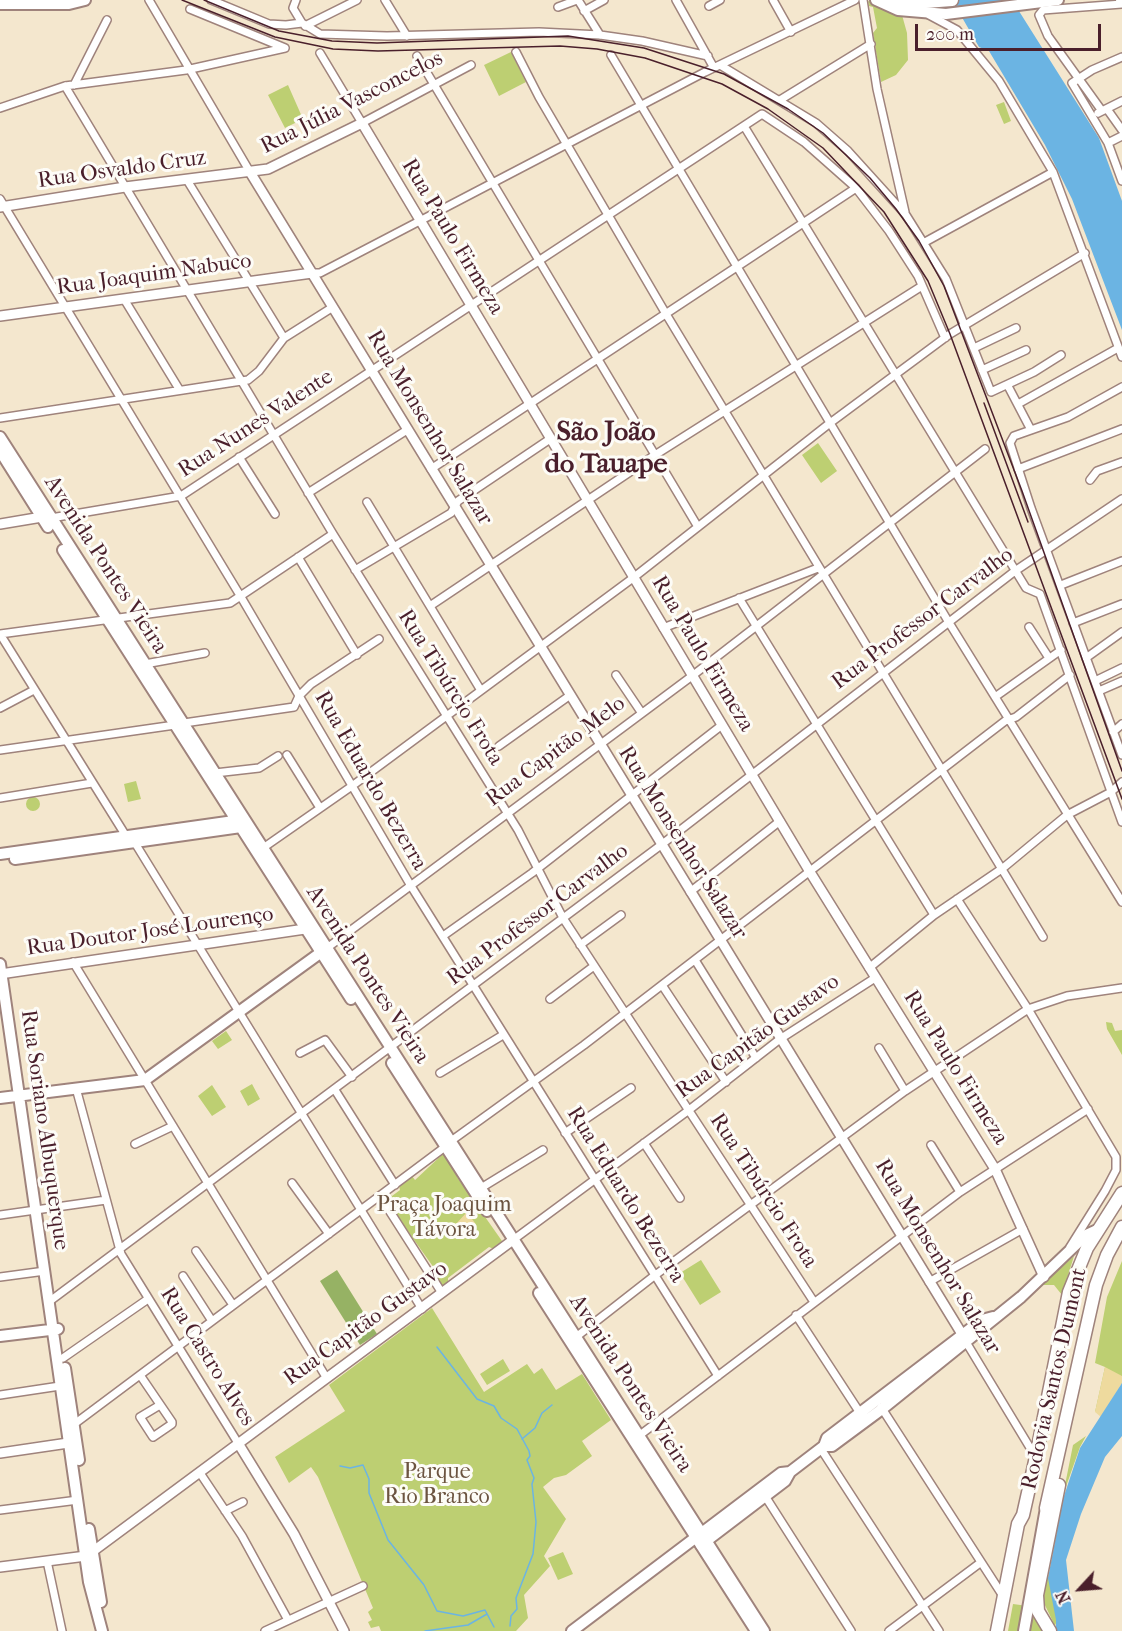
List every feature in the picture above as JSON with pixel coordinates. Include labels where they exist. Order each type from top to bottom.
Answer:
[{"type":"highway","points":[[892,0],[928,8],[952,0]]},
{"type":"highway","name":"Rodovia Santos Dumont","points":[[1023,1515],[1069,1292],[1097,1230],[1122,1193]]},
{"type":"highway","name":"Rodovia Santos Dumont","points":[[1046,1508],[1096,1285],[1107,1255],[1122,1227]]},
{"type":"highway","points":[[1050,1631],[1038,1611],[1037,1595],[1067,1447],[1065,1428]]},
{"type":"highway","points":[[997,1631],[1018,1524],[1023,1515]]},
{"type":"highway","points":[[1005,1631],[1025,1527],[1023,1515]]},
{"type":"main road","points":[[0,4],[69,4],[85,0]]},
{"type":"main road","points":[[876,0],[898,10],[928,8],[946,14],[1058,0]]},
{"type":"main road","name":"Avenida Pontes Vieira","points":[[0,437],[46,518]]},
{"type":"main road","name":"Avenida Pontes Vieira","points":[[0,451],[179,724],[305,929],[324,950]]},
{"type":"main road","name":"Avenida Pontes Vieira","points":[[111,618],[145,663],[179,724],[215,773],[240,822],[263,849],[324,950],[702,1539]]},
{"type":"main road","points":[[0,861],[240,822]]},
{"type":"main road","points":[[0,854],[130,839]]},
{"type":"main road","name":"Rua Capitão Melo","points":[[145,1080],[324,950]]},
{"type":"main road","name":"Rua Soriano Albuquerque","points":[[0,971],[55,1330],[60,1386],[73,1443],[89,1554]]},
{"type":"main road","points":[[0,1098],[145,1080]]},
{"type":"main road","name":"Avenida Pontes Vieira","points":[[448,1144],[481,1188],[510,1242],[576,1337],[640,1436],[702,1539]]},
{"type":"main road","points":[[572,1631],[765,1496],[785,1481],[790,1472],[823,1447],[832,1446],[880,1404],[964,1339],[982,1320],[993,1317],[1044,1277],[1086,1235],[1097,1230]]},
{"type":"main road","points":[[0,1336],[55,1330]]},
{"type":"main road","name":"Rua Soriano Albuquerque","points":[[55,1330],[63,1358],[70,1426]]},
{"type":"main road","points":[[823,1447],[826,1438],[860,1413],[880,1404]]},
{"type":"main road","name":"Rua Soriano Albuquerque","points":[[73,1443],[78,1500],[102,1631]]},
{"type":"main road","points":[[702,1539],[782,1473],[790,1472]]},
{"type":"main road","points":[[1024,1631],[1046,1508]]},
{"type":"main road","points":[[702,1539],[756,1631]]},
{"type":"main road","points":[[702,1539],[764,1631]]},
{"type":"main road","name":"Rua Soriano Albuquerque","points":[[99,1610],[110,1631]]},
{"type":"street","name":"Rua Monsenhor Salazar","points":[[149,0],[250,172],[407,430],[1036,1457]]},
{"type":"street","points":[[211,0],[269,24],[286,26],[304,25],[357,0]]},
{"type":"street","points":[[296,0],[293,8],[304,25],[326,34],[407,36],[539,32],[600,35],[642,41],[708,56]]},
{"type":"street","points":[[385,0],[407,36]]},
{"type":"street","points":[[558,7],[578,0],[600,35]]},
{"type":"street","points":[[584,11],[604,0]]},
{"type":"street","points":[[676,0],[708,56],[717,67],[780,100],[816,123],[848,151],[906,215],[925,242],[946,279],[990,390],[995,392],[1008,386],[1061,355]]},
{"type":"street","points":[[709,6],[720,0]]},
{"type":"street","points":[[774,0],[791,32]]},
{"type":"street","points":[[312,273],[320,273],[717,67],[855,0]]},
{"type":"street","points":[[863,0],[877,89],[906,215]]},
{"type":"street","points":[[1122,1],[1040,11],[1039,19],[1048,36],[1079,78],[1122,130]]},
{"type":"street","points":[[928,8],[957,30],[999,81],[1053,172],[1122,357]]},
{"type":"street","points":[[0,108],[65,86],[189,69],[285,48],[190,9]]},
{"type":"street","points":[[74,85],[107,20]]},
{"type":"street","points":[[780,100],[871,44]]},
{"type":"street","points":[[516,52],[608,215],[822,576],[943,769],[1043,937]]},
{"type":"street","name":"Rua Paulo Firmeza","points":[[320,53],[810,872],[995,1169],[1044,1277]]},
{"type":"street","points":[[611,54],[735,267],[948,621],[1122,902]]},
{"type":"street","points":[[417,56],[698,527]]},
{"type":"street","points":[[1122,57],[1072,83],[1094,116],[1108,143],[1122,181]]},
{"type":"street","name":"Rua Júlia Vasconcelos","points":[[250,172],[278,166],[471,65]]},
{"type":"street","name":"Rua Tibúrcio Frota","points":[[65,86],[308,493],[445,717],[507,813],[563,918],[814,1302]]},
{"type":"street","points":[[1094,116],[1122,101]]},
{"type":"street","name":"Rua Nunes Valente","points":[[0,524],[181,496],[273,434],[471,308],[762,114],[804,142],[856,188]]},
{"type":"street","points":[[744,126],[1015,571],[1026,588],[1040,594],[1122,822]]},
{"type":"street","points":[[1108,143],[1122,136]]},
{"type":"street","name":"Rua Osvaldo Cruz","points":[[1,204],[250,172]]},
{"type":"street","points":[[925,242],[1053,172]]},
{"type":"street","points":[[187,180],[284,338]]},
{"type":"street","points":[[431,469],[856,188],[889,231],[922,286],[945,338]]},
{"type":"street","name":"Rua Eduardo Bezerra","points":[[1,204],[181,496],[411,886],[718,1376]]},
{"type":"street","points":[[263,849],[633,578],[830,423],[964,324],[1085,253]]},
{"type":"street","name":"Rua Joaquim Nabuco","points":[[0,316],[312,273]]},
{"type":"street","points":[[430,606],[655,455],[922,286]]},
{"type":"street","points":[[124,299],[179,389]]},
{"type":"street","points":[[0,418],[241,381],[254,376],[284,338],[333,307]]},
{"type":"street","points":[[974,348],[1016,328]]},
{"type":"street","points":[[1018,404],[1118,348]]},
{"type":"street","points":[[982,370],[1026,350]]},
{"type":"street","points":[[1008,386],[1031,430]]},
{"type":"street","points":[[1122,387],[1068,417],[1014,436],[1010,443],[1045,550],[1061,585],[1122,755]]},
{"type":"street","points":[[1018,469],[1122,429]]},
{"type":"street","points":[[308,493],[407,430]]},
{"type":"street","points":[[355,570],[450,513],[458,501],[550,439]]},
{"type":"street","name":"Rua Capitão Melo","points":[[324,950],[692,676],[985,449]]},
{"type":"street","points":[[239,457],[275,514]]},
{"type":"street","points":[[1090,480],[1097,471],[1122,462]]},
{"type":"street","name":"Rua Professor Carvalho","points":[[50,1301],[661,844],[948,621],[1015,571],[1122,499]]},
{"type":"street","points":[[367,502],[480,689]]},
{"type":"street","points":[[333,534],[241,597],[225,604],[0,634],[3,648],[34,690],[130,839],[422,1309]]},
{"type":"street","points":[[298,557],[357,655]]},
{"type":"street","points":[[1061,585],[1122,561]]},
{"type":"street","points":[[663,628],[818,568]]},
{"type":"street","points":[[739,598],[934,915]]},
{"type":"street","points":[[1073,623],[1122,604]]},
{"type":"street","points":[[1029,627],[1049,658]]},
{"type":"street","points":[[1086,658],[1122,632]]},
{"type":"street","points":[[0,750],[288,709],[294,707],[299,696],[311,684],[379,639]]},
{"type":"street","points":[[995,697],[1061,650]]},
{"type":"street","points":[[145,663],[205,653]]},
{"type":"street","points":[[1095,681],[1122,668]]},
{"type":"street","points":[[616,675],[641,712]]},
{"type":"street","points":[[70,1426],[625,1014],[1009,718],[1016,717],[1070,675]]},
{"type":"street","points":[[1099,691],[1122,681]]},
{"type":"street","points":[[0,708],[34,690]]},
{"type":"street","points":[[499,746],[569,696]]},
{"type":"street","points":[[1113,732],[1122,724]]},
{"type":"street","points":[[443,936],[537,868],[722,725]]},
{"type":"street","points":[[287,755],[320,808]]},
{"type":"street","points":[[215,773],[259,768],[278,756]]},
{"type":"street","name":"Rua Capitão Gustavo","points":[[869,968],[934,915],[1003,868],[1067,815],[1111,792],[1122,782]]},
{"type":"street","points":[[0,798],[92,783]]},
{"type":"street","points":[[690,892],[780,821]]},
{"type":"street","points":[[957,899],[1028,1009],[1088,1109],[1117,1164],[1105,1191],[1062,1259]]},
{"type":"street","points":[[580,945],[621,915]]},
{"type":"street","name":"Rua Doutor José Lourenço","points":[[0,971],[305,929]]},
{"type":"street","points":[[695,960],[756,1058]]},
{"type":"street","points":[[74,962],[326,1377]]},
{"type":"street","points":[[550,999],[594,966]]},
{"type":"street","name":"Rua Capitão Gustavo","points":[[89,1554],[326,1377],[422,1309],[689,1110],[780,1039],[875,978]]},
{"type":"street","points":[[662,985],[726,1082]]},
{"type":"street","points":[[576,1337],[654,1276],[905,1091],[1028,1009],[1067,996],[1122,988]]},
{"type":"street","points":[[440,1073],[503,1035]]},
{"type":"street","points":[[300,1053],[325,1040],[352,1077]]},
{"type":"street","points":[[879,1048],[905,1091]]},
{"type":"street","name":"Rua Castro Alves","points":[[76,1088],[120,1249],[148,1299],[294,1534],[344,1631]]},
{"type":"street","points":[[566,1133],[631,1088]]},
{"type":"street","points":[[335,1090],[395,1185]]},
{"type":"street","points":[[640,1436],[960,1192],[1088,1109]]},
{"type":"street","points":[[135,1144],[173,1126]]},
{"type":"street","points":[[644,1143],[680,1198]]},
{"type":"street","points":[[931,1145],[960,1192]]},
{"type":"street","points":[[481,1188],[543,1150]]},
{"type":"street","points":[[292,1183],[329,1234]]},
{"type":"street","points":[[380,1197],[442,1293]]},
{"type":"street","points":[[0,1215],[106,1200]]},
{"type":"street","points":[[929,1282],[1023,1229]]},
{"type":"street","points":[[196,1251],[233,1305]]},
{"type":"street","points":[[0,1277],[45,1271]]},
{"type":"street","points":[[183,1276],[212,1321]]},
{"type":"street","points":[[63,1358],[148,1299]]},
{"type":"street","points":[[796,1315],[860,1413]]},
{"type":"street","points":[[140,1375],[160,1405],[172,1424],[153,1437],[140,1417],[160,1405]]},
{"type":"street","points":[[0,1395],[60,1386]]},
{"type":"street","points":[[880,1404],[1003,1596]]},
{"type":"street","points":[[0,1453],[73,1443]]},
{"type":"street","points":[[823,1447],[939,1631]]},
{"type":"street","points":[[200,1473],[225,1511],[288,1620]]},
{"type":"street","points":[[765,1496],[851,1631]]},
{"type":"street","points":[[0,1510],[78,1500]]},
{"type":"street","points":[[225,1511],[243,1502]]},
{"type":"street","points":[[0,1567],[89,1554]]},
{"type":"street","points":[[47,1561],[62,1631]]},
{"type":"street","points":[[889,1631],[980,1563]]},
{"type":"street","points":[[265,1631],[363,1586]]},
{"type":"green space","points":[[868,1],[902,15],[907,33],[908,60],[896,75],[881,82],[873,33],[877,28],[873,7],[869,6]]},
{"type":"green space","points":[[511,52],[526,82],[499,96],[484,65]]},
{"type":"green space","points":[[288,85],[303,119],[285,128],[268,95]]},
{"type":"green space","points":[[1004,102],[1011,121],[1004,124],[996,105]]},
{"type":"green space","points":[[818,443],[837,471],[821,483],[802,455]]},
{"type":"green space","points":[[136,781],[141,799],[128,802],[124,784]]},
{"type":"green space","points":[[33,797],[38,799],[40,804],[38,809],[33,811],[28,809],[26,804],[28,799]]},
{"type":"green space","points":[[1106,1022],[1112,1023],[1115,1031],[1122,1030],[1122,1055],[1107,1029]]},
{"type":"green space","points":[[226,1031],[232,1040],[218,1049],[212,1041]]},
{"type":"green space","points":[[252,1084],[260,1099],[248,1106],[240,1091]]},
{"type":"green space","points":[[212,1085],[226,1107],[212,1116],[198,1096]]},
{"type":"green space","name":"Praça Joaquim Távora","points":[[445,1152],[459,1173],[457,1177],[502,1241],[494,1249],[489,1247],[448,1278],[448,1283],[444,1286],[437,1279],[439,1275],[385,1199],[400,1190],[399,1186],[412,1176],[415,1180]]},
{"type":"green space","points":[[1074,1256],[1062,1295],[1054,1285],[1042,1285]]},
{"type":"green space","points":[[701,1260],[721,1292],[700,1305],[680,1273]]},
{"type":"green space","points":[[1122,1261],[1122,1383],[1095,1412],[1105,1367],[1095,1363],[1107,1297]]},
{"type":"green space","points":[[337,1270],[377,1334],[360,1345],[320,1281]]},
{"type":"green space","name":"Parque Rio Branco","points":[[432,1308],[484,1392],[527,1364],[534,1374],[542,1368],[556,1390],[582,1374],[611,1420],[582,1441],[592,1456],[566,1475],[554,1478],[543,1487],[566,1519],[544,1556],[550,1566],[524,1595],[528,1618],[516,1631],[381,1631],[379,1626],[371,1628],[368,1622],[372,1620],[368,1612],[373,1608],[318,1477],[311,1467],[289,1483],[275,1457],[345,1411],[329,1385]]},
{"type":"green space","points":[[503,1359],[510,1371],[487,1385],[480,1374]]},
{"type":"green space","points":[[1086,1436],[1080,1447],[1063,1495],[1073,1445]]},
{"type":"green space","points":[[563,1552],[573,1574],[558,1580],[548,1558]]},
{"type":"green space","points":[[1048,1573],[1057,1620],[1055,1626],[1043,1601]]},
{"type":"green space","points":[[1013,1604],[1035,1607],[1045,1631],[1008,1631]]},
{"type":"sand","points":[[467,1212],[475,1223],[471,1227],[473,1230],[463,1238],[454,1226]]},
{"type":"sand","points":[[1105,1367],[1122,1376],[1122,1383],[1101,1417],[1095,1412]]},
{"type":"water","points":[[952,0],[1012,0],[1099,138],[1122,201],[1122,330],[1072,199],[1045,145],[989,51],[979,47]]},
{"type":"water","points":[[1122,1383],[1122,1436],[1105,1457],[1081,1514],[1066,1560],[1074,1631],[1056,1631],[1048,1578],[1063,1499],[1080,1448]]},
{"type":"waterway","points":[[437,1347],[477,1399],[494,1406],[501,1418],[517,1429],[529,1451],[530,1456],[527,1460],[534,1478],[532,1484],[536,1522],[533,1554],[516,1598],[517,1609],[511,1616],[510,1626]]},
{"type":"waterway","points":[[522,1439],[535,1428],[542,1413],[552,1405]]},
{"type":"waterway","points":[[340,1466],[350,1468],[363,1465],[369,1479],[369,1493],[388,1540],[424,1585],[437,1611],[463,1616],[485,1610],[494,1627]]},
{"type":"waterway","points":[[425,1631],[468,1625],[487,1614]]},
{"type":"tram line","points":[[182,0],[275,37],[333,49],[378,51],[560,46],[597,49],[645,58],[722,84],[768,109],[823,148],[884,212],[928,281],[950,334],[1122,799]]},
{"type":"tram line","points":[[984,403],[1028,522]]},
{"type":"railway","points":[[204,0],[279,31],[332,41],[377,43],[568,36],[644,48],[724,74],[788,109],[823,133],[870,178],[896,209],[919,241],[944,286],[1022,491],[1122,771]]},
{"type":"district","name":"São João do Tauape","points":[[606,449]]}]
